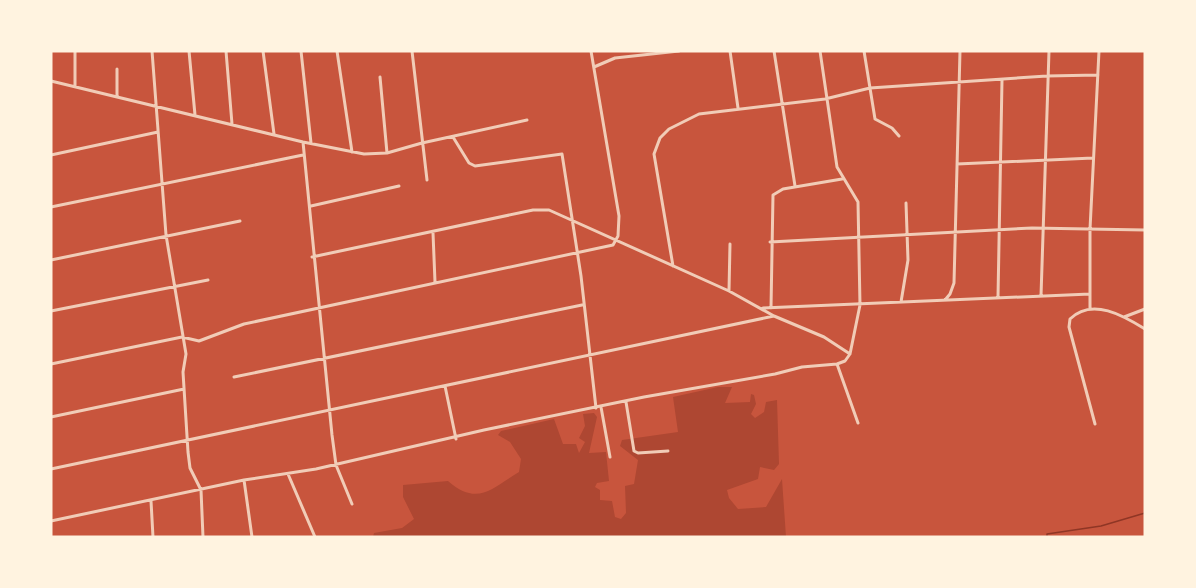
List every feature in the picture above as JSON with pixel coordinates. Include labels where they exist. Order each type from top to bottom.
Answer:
[{"type":"street","points":[[75,51],[75,86]]},
{"type":"street","points":[[152,51],[166,235],[186,354],[183,372],[187,441],[190,468],[201,490],[203,537]]},
{"type":"street","points":[[189,51],[195,115]]},
{"type":"street","points":[[225,51],[232,124]]},
{"type":"street","points":[[263,51],[274,134]]},
{"type":"street","points":[[301,51],[311,143]]},
{"type":"street","points":[[337,51],[352,152]]},
{"type":"street","points":[[412,51],[428,180]]},
{"type":"street","points":[[591,51],[619,216],[617,242]]},
{"type":"street","points":[[594,67],[615,58],[679,51]]},
{"type":"street","points":[[730,51],[738,108]]},
{"type":"street","points":[[774,51],[795,186]]},
{"type":"street","points":[[51,521],[244,480],[336,465],[456,439],[484,430],[625,401],[845,361],[850,354],[860,305],[858,202],[837,167],[825,99],[820,51]]},
{"type":"street","points":[[864,51],[875,119],[892,128],[899,136]]},
{"type":"street","points":[[944,301],[953,289],[960,51]]},
{"type":"street","points":[[1041,296],[1049,51]]},
{"type":"street","points":[[1090,309],[1090,229],[1099,51]]},
{"type":"street","points":[[117,69],[117,97]]},
{"type":"street","points":[[673,266],[654,154],[656,144],[669,129],[678,123],[699,114],[825,99],[870,88],[1047,76],[1098,75]]},
{"type":"street","points":[[380,77],[387,153]]},
{"type":"street","points":[[998,297],[1002,80]]},
{"type":"street","points":[[51,81],[352,152],[387,153],[527,120]]},
{"type":"street","points":[[51,155],[158,132]]},
{"type":"street","points":[[453,137],[469,163],[475,166],[562,154],[578,254],[588,356],[596,408]]},
{"type":"street","points":[[303,142],[311,206],[312,257],[336,465],[352,504]]},
{"type":"street","points":[[51,207],[163,186],[303,155]]},
{"type":"street","points":[[957,164],[1093,158]]},
{"type":"street","points":[[771,308],[770,242],[773,195],[777,191],[795,186],[843,179]]},
{"type":"street","points":[[311,206],[399,186]]},
{"type":"street","points":[[901,302],[908,260],[906,202]]},
{"type":"street","points":[[312,257],[533,210],[549,210],[729,291],[774,316],[814,332],[850,354]]},
{"type":"street","points":[[51,260],[240,221]]},
{"type":"street","points":[[770,242],[1044,228],[1145,230]]},
{"type":"street","points":[[433,233],[435,282]]},
{"type":"street","points":[[51,364],[182,338],[199,341],[244,324],[435,282],[578,254],[617,242]]},
{"type":"street","points":[[729,291],[730,244]]},
{"type":"street","points":[[51,311],[208,280]]},
{"type":"street","points":[[761,308],[1090,294]]},
{"type":"street","points":[[234,377],[324,360],[582,304]]},
{"type":"street","points":[[1095,424],[1069,322],[1073,315],[1090,309],[1106,309],[1145,329]]},
{"type":"street","points":[[1123,317],[1145,309]]},
{"type":"street","points":[[51,469],[774,316]]},
{"type":"street","points":[[837,364],[858,423]]},
{"type":"street","points":[[445,386],[456,439]]},
{"type":"street","points":[[51,417],[184,389]]},
{"type":"street","points":[[625,401],[633,451],[638,453],[668,451]]},
{"type":"street","points":[[601,407],[610,458]]},
{"type":"street","points":[[288,474],[315,537]]},
{"type":"street","points":[[244,480],[252,537]]},
{"type":"street","points":[[151,501],[153,537]]},
{"type":"shaded area","points":[[718,387],[732,387],[725,403],[750,402],[751,394],[754,395],[756,404],[751,414],[755,418],[764,412],[766,402],[777,400],[779,464],[774,470],[760,467],[758,479],[727,490],[729,498],[738,509],[766,507],[782,479],[786,537],[373,537],[374,533],[402,528],[414,519],[403,497],[403,485],[448,481],[468,493],[477,494],[493,489],[519,472],[521,459],[510,442],[498,435],[501,431],[554,419],[563,444],[576,444],[579,453],[585,442],[579,438],[585,426],[583,414],[594,413],[597,417],[589,453],[606,452],[609,481],[597,483],[595,487],[600,490],[600,500],[612,501],[615,517],[621,519],[626,513],[625,486],[634,484],[638,460],[620,446],[622,440],[678,432],[673,397]]},
{"type":"waterway","points":[[1047,537],[1047,534],[1101,526],[1145,513]]}]
